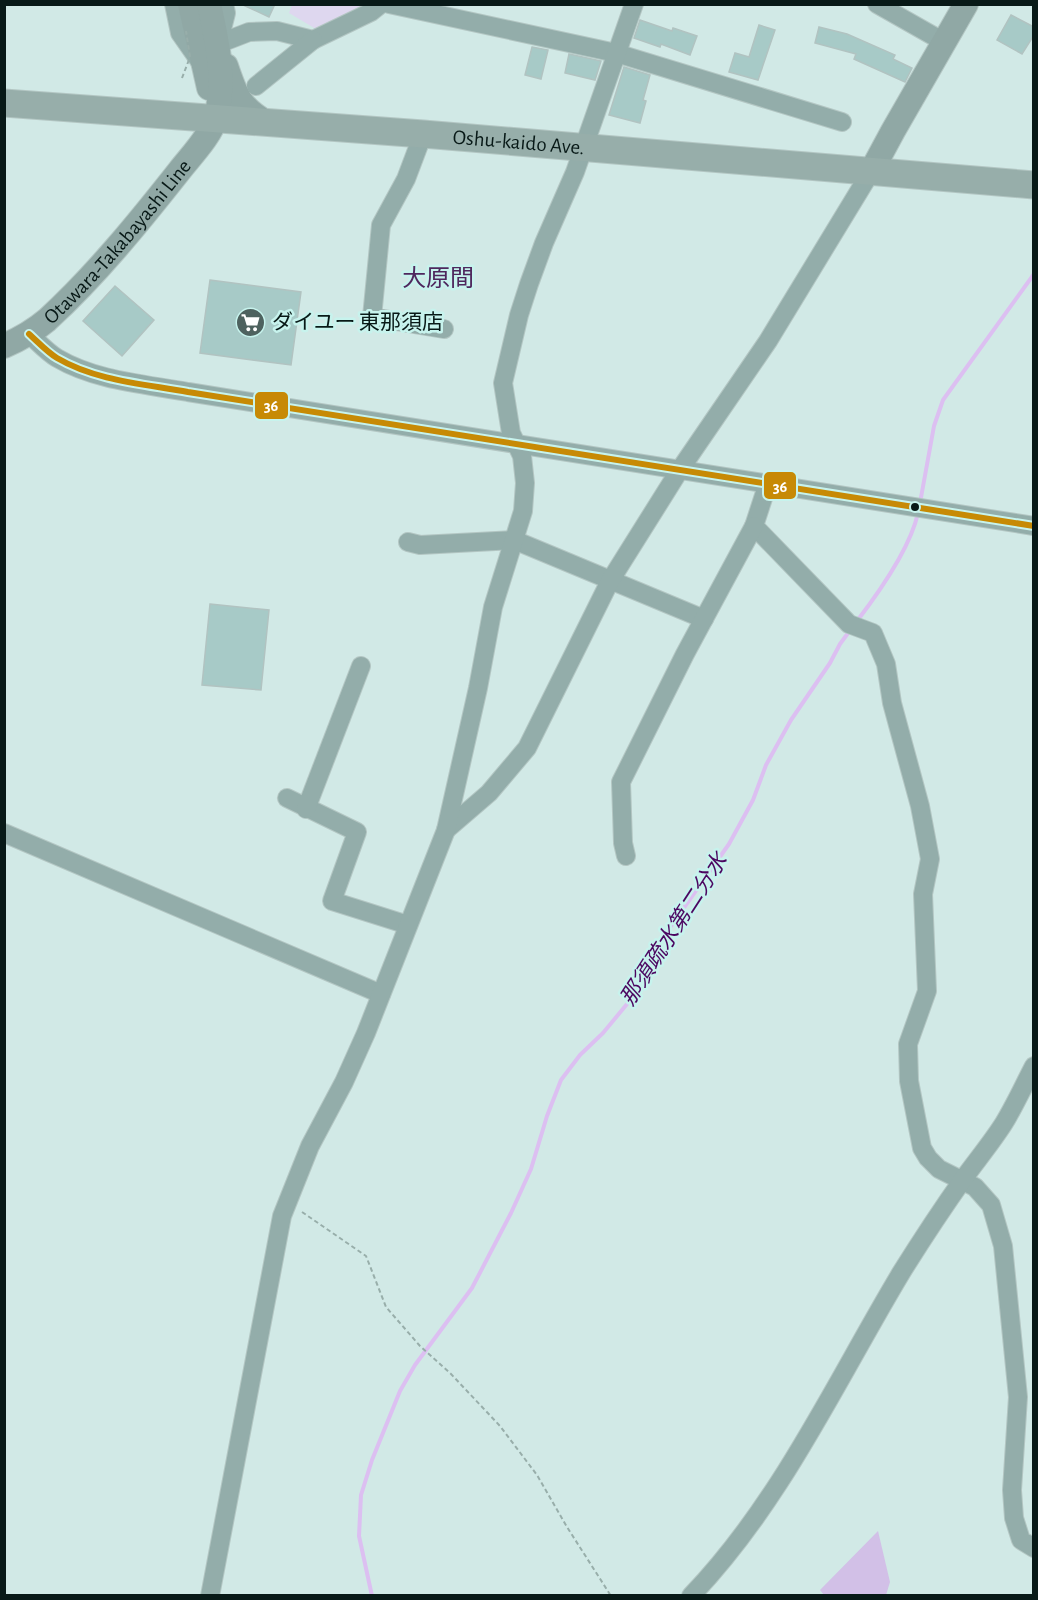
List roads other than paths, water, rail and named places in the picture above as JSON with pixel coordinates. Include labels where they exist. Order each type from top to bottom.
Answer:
[{"type":"highway","name":"Oshu-kaido Ave.","points":[[4,103],[423,134],[1034,184]]},
{"type":"main road","points":[[189,4],[215,120]]},
{"type":"main road","name":"Otawara-Takabayashi Line","points":[[209,4],[218,44],[236,93],[249,113],[267,123]]},
{"type":"main road","points":[[872,170],[966,4]]},
{"type":"main road","name":"Otawara-Takabayashi Line","points":[[4,346],[28,334],[70,297],[144,216],[199,146],[215,120],[220,92],[218,44]]},
{"type":"street","points":[[174,4],[180,33],[205,70]]},
{"type":"street","points":[[218,44],[226,13],[224,4]]},
{"type":"street","points":[[256,86],[313,39],[371,12],[381,4]]},
{"type":"street","points":[[389,4],[616,53],[842,122]]},
{"type":"street","points":[[210,1596],[280,1228],[310,1146],[344,1082],[446,830],[478,688],[493,607],[523,511],[525,483],[522,456],[511,433],[503,383],[519,315],[544,243],[584,148],[634,4]]},
{"type":"street","points":[[876,4],[944,42]]},
{"type":"street","points":[[218,44],[249,32],[277,31],[313,39]]},
{"type":"street","points":[[423,134],[406,179],[381,225],[372,317],[444,329]]},
{"type":"street","points":[[446,830],[489,793],[527,748],[610,581],[679,471],[768,340],[872,170]]},
{"type":"street","points":[[28,334],[54,357],[94,374],[188,392],[1034,526]]},
{"type":"street","points":[[626,856],[623,843],[621,782],[754,526],[768,483]]},
{"type":"street","points":[[754,526],[849,624],[873,633],[886,664],[892,703],[920,806],[930,859],[923,894],[927,991],[908,1044],[909,1081],[922,1148],[927,1158],[939,1169],[975,1187],[991,1205],[1003,1246],[1018,1397],[1012,1490],[1014,1518],[1021,1540],[1034,1548]]},
{"type":"street","points":[[408,542],[420,545],[514,540],[704,619]]},
{"type":"street","points":[[306,809],[361,666]]},
{"type":"street","points":[[287,798],[357,832],[332,901],[408,925]]},
{"type":"street","points":[[4,833],[381,994]]},
{"type":"street","points":[[691,1596],[720,1565],[765,1506],[805,1442],[903,1270],[1003,1123],[1034,1066]]},
{"type":"waterway","name":"那須疏水第二分水","points":[[920,503],[934,426],[943,400],[1034,274]]},
{"type":"waterway","name":"那須疏水第二分水","points":[[857,621],[901,555],[918,513]]},
{"type":"waterway","name":"那須疏水第二分水","points":[[372,1596],[359,1536],[361,1495],[372,1460],[400,1391],[415,1365],[472,1288],[511,1213],[531,1169],[561,1080],[580,1055],[603,1033],[632,998],[661,940],[729,844],[753,800],[766,765],[791,720],[851,629]]},
{"type":"place","name":"ダイユー 東那須店","points":[[251,322]]},
{"type":"district","name":"大原間","points":[[438,278]]}]
